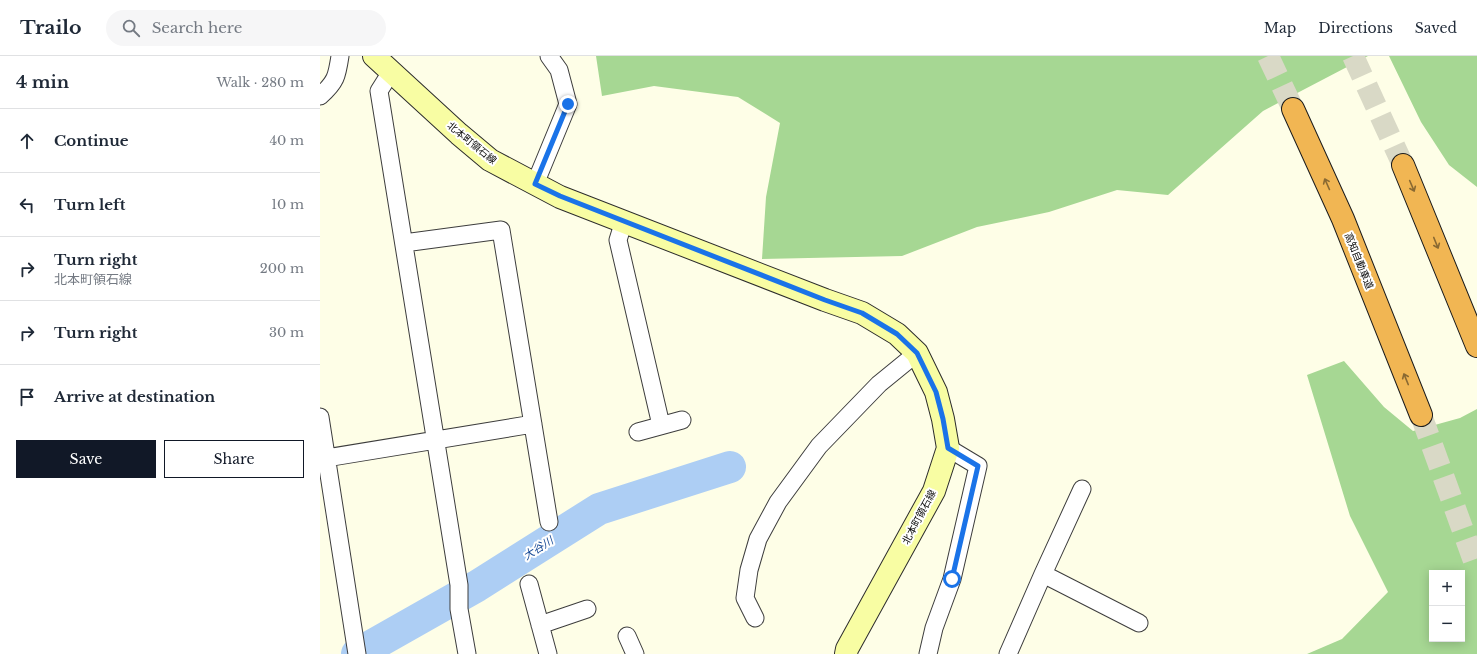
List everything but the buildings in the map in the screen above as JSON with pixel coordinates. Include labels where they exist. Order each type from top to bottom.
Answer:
[{"type":"highway","name":"高知自動車道","points":[[1293,109],[1343,219],[1421,415]]},
{"type":"highway","points":[[1403,165],[1477,346]]},
{"type":"main road","name":"北本町領石線","points":[[374,56],[459,134],[490,160],[560,196],[825,300],[862,313],[897,334],[917,353],[936,392],[948,448],[934,491],[847,649],[846,654]]},
{"type":"street","points":[[320,96],[329,88],[338,74],[340,56]]},
{"type":"street","points":[[535,184],[568,104],[559,70],[549,56]]},
{"type":"street","points":[[392,72],[379,91],[436,441],[458,585],[459,609],[467,654]]},
{"type":"street","points":[[624,221],[618,240],[661,425]]},
{"type":"street","points":[[404,243],[501,230],[549,522]]},
{"type":"street","points":[[756,618],[745,598],[750,570],[758,540],[778,502],[819,446],[879,384],[917,353]]},
{"type":"street","points":[[320,417],[323,459],[357,652]]},
{"type":"street","points":[[638,432],[682,420]]},
{"type":"street","points":[[323,459],[533,424]]},
{"type":"street","points":[[928,654],[934,628],[952,579],[978,466],[948,448]]},
{"type":"street","points":[[1008,654],[1082,489]]},
{"type":"street","points":[[1043,574],[1139,623]]},
{"type":"street","points":[[529,584],[548,654]]},
{"type":"street","points":[[540,625],[587,609]]},
{"type":"street","points":[[627,636],[634,654]]},
{"type":"green space","points":[[596,56],[1368,56],[1263,111],[1168,195],[1117,190],[1049,212],[977,227],[902,256],[762,259],[766,197],[780,123],[738,97],[654,86],[602,96]]},
{"type":"green space","points":[[1389,56],[1477,56],[1477,187],[1449,165],[1421,122]]},
{"type":"green space","points":[[1344,361],[1384,407],[1413,431],[1460,418],[1477,409],[1477,654],[1307,654],[1342,639],[1388,592],[1350,516],[1307,375]]},
{"type":"waterway","name":"大谷川","points":[[357,654],[477,586],[599,509],[730,467]]},
{"type":"tunnel","points":[[1268,56],[1293,109]]},
{"type":"tunnel","points":[[1353,56],[1403,165]]},
{"type":"tunnel","points":[[1421,415],[1477,569]]},
{"type":"route","points":[[568,104],[535,184],[560,196],[825,300],[862,313],[897,334],[917,353],[936,392],[948,448],[978,466],[952,579]]}]
